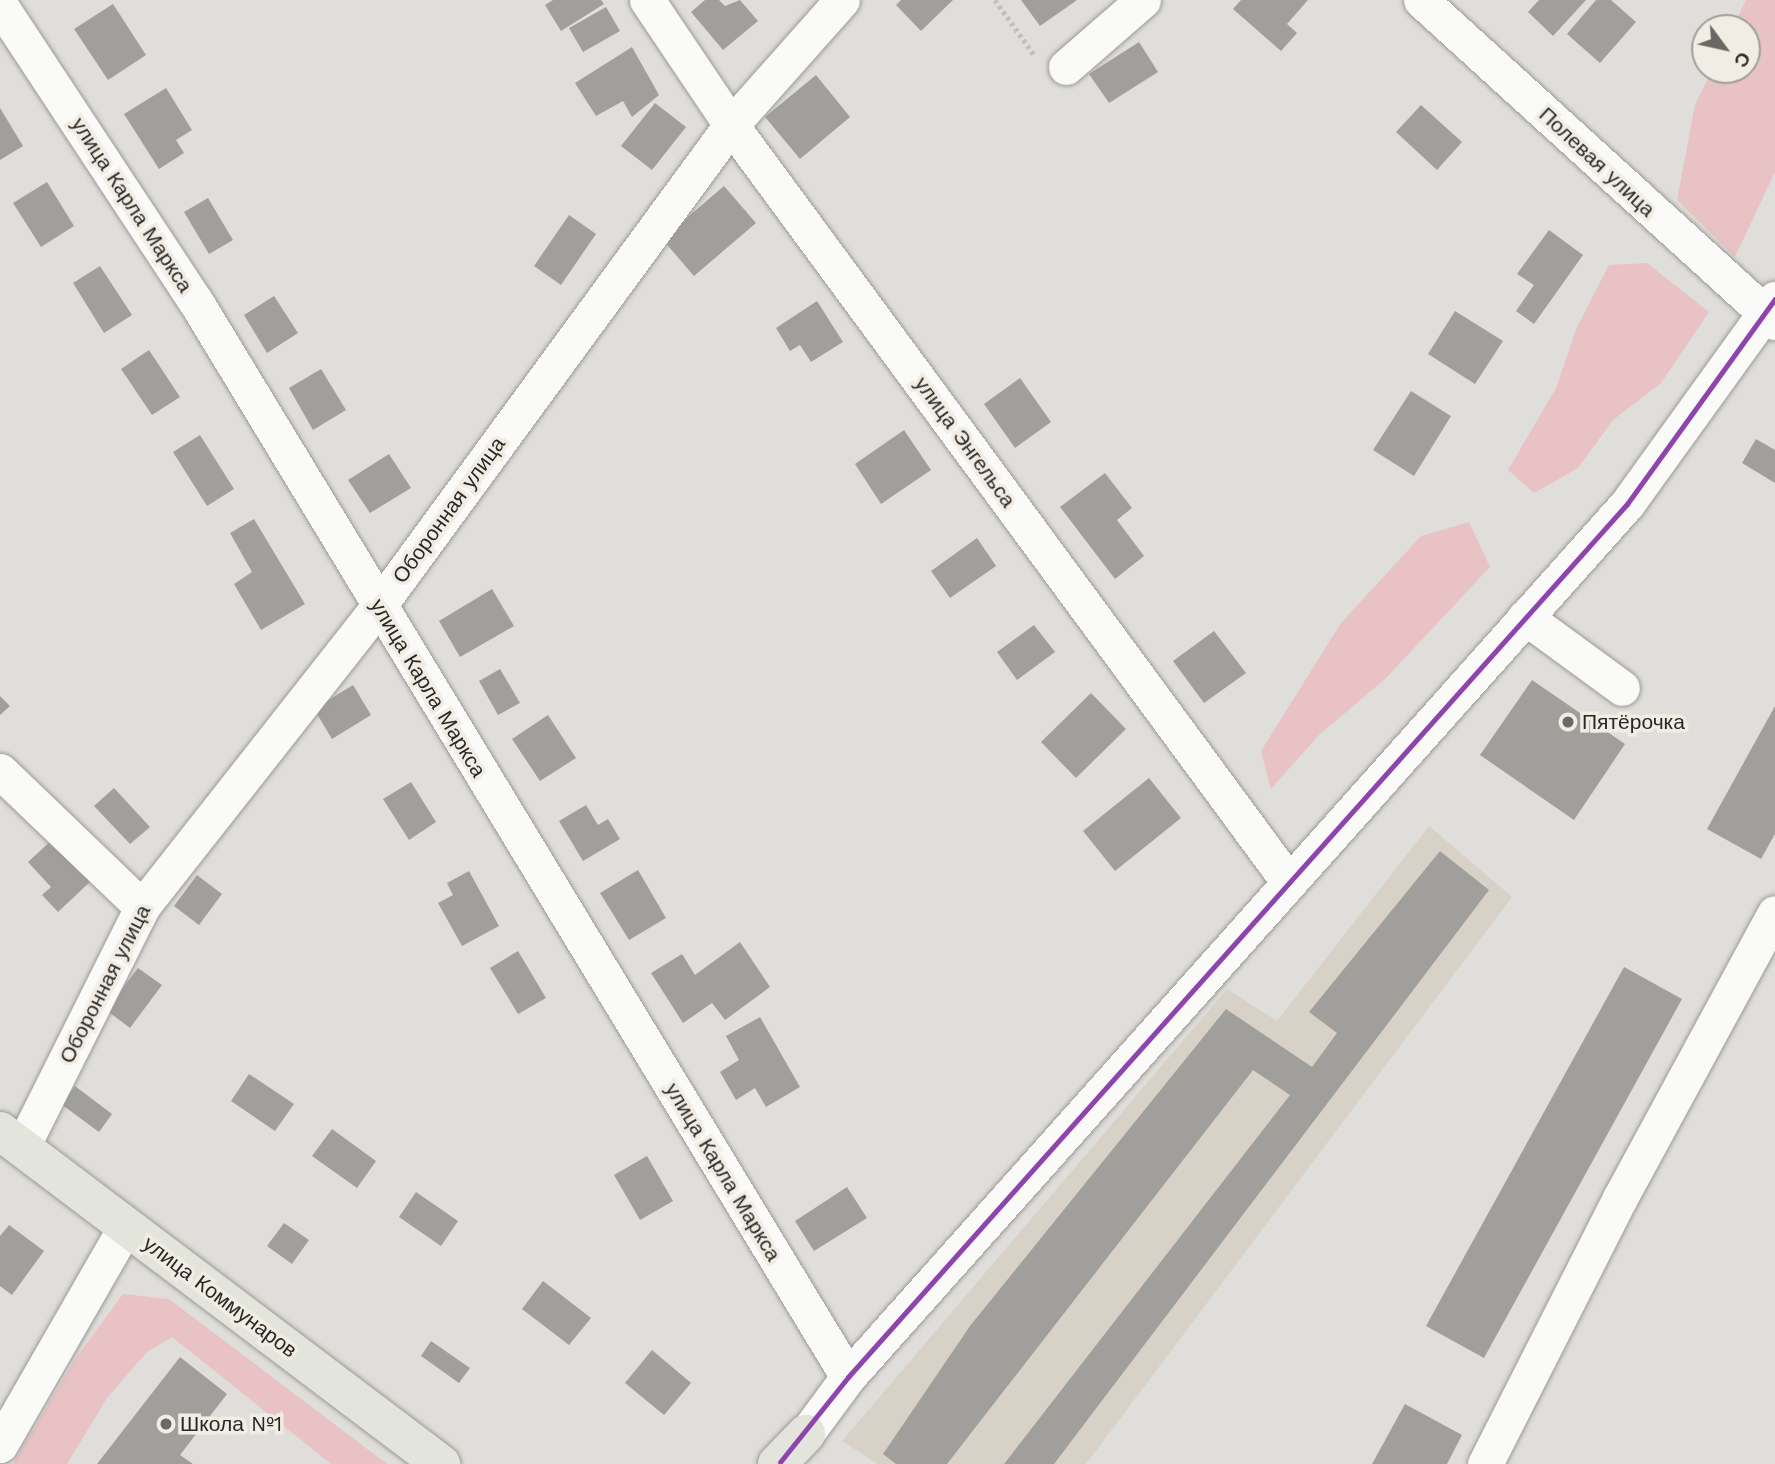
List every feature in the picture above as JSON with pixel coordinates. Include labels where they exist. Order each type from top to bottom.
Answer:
[{"type":"main road","name":"улица Коммунаров","points":[[11,1139],[441,1464]]},
{"type":"main road","points":[[778,1464],[805,1449]]},
{"type":"street","name":"улица Энгельса","points":[[647,0],[731,125],[1288,881]]},
{"type":"street","name":"Оборонная улица","points":[[11,1139],[142,907],[378,607],[731,125],[842,0]]},
{"type":"street","points":[[1066,67],[1143,0]]},
{"type":"street","name":"Полевая улица","points":[[1420,0],[1772,312]]},
{"type":"street","name":"улица Карла Маркса","points":[[0,5],[196,302],[378,607],[848,1377]]},
{"type":"street","points":[[805,1449],[848,1377],[1627,504],[1772,312]]},
{"type":"street","points":[[1525,617],[1622,688]]},
{"type":"street","points":[[0,771],[142,907]]},
{"type":"street","points":[[1485,1464],[1620,1198],[1775,913]]},
{"type":"street","points":[[0,1445],[126,1226]]},
{"type":"path","points":[[995,0],[1043,68],[1066,67]]},
{"type":"shaded area","points":[[1746,0],[1775,0],[1775,172],[1735,257],[1677,200],[1695,105],[1705,84],[1761,84],[1761,14],[1739,14]]},
{"type":"shaded area","points":[[1647,263],[1709,312],[1661,383],[1613,420],[1578,468],[1534,493],[1508,470],[1556,388],[1577,327],[1609,265]]},
{"type":"shaded area","points":[[1469,522],[1490,567],[1386,678],[1319,735],[1271,789],[1261,751],[1341,623],[1421,536]]},
{"type":"shaded area","points":[[1429,826],[1512,897],[1086,1464],[878,1464],[842,1441],[1227,989],[1277,1021]]},
{"type":"shaded area","points":[[123,1294],[169,1299],[387,1464],[331,1464],[172,1337],[147,1352],[107,1398],[67,1464],[13,1464],[76,1358]]},
{"type":"building","points":[[553,0],[601,0],[604,4],[561,31],[545,5]]},
{"type":"building","points":[[705,0],[719,0],[725,6],[740,0],[758,21],[723,50],[691,12]]},
{"type":"building","points":[[901,0],[953,0],[921,31],[896,5]]},
{"type":"building","points":[[1021,0],[1077,0],[1040,26]]},
{"type":"building","points":[[1241,0],[1308,0],[1287,24],[1297,33],[1281,51],[1233,9]]},
{"type":"building","points":[[1539,0],[1586,0],[1553,36],[1528,12]]},
{"type":"building","points":[[1596,0],[1611,0],[1636,22],[1600,63],[1567,34]]},
{"type":"building","points":[[113,4],[146,55],[108,80],[74,29]]},
{"type":"building","points":[[606,7],[620,31],[583,52],[569,28]]},
{"type":"building","points":[[1139,42],[1158,72],[1109,103],[1089,74]]},
{"type":"building","points":[[632,47],[659,95],[632,117],[623,101],[596,116],[575,83]]},
{"type":"building","points":[[816,75],[850,117],[800,159],[765,117]]},
{"type":"building","points":[[166,88],[192,130],[176,140],[184,153],[159,169],[124,114]]},
{"type":"building","points":[[655,103],[686,127],[652,170],[621,146]]},
{"type":"building","points":[[1421,105],[1462,142],[1437,170],[1396,132]]},
{"type":"building","points":[[0,108],[23,146],[0,160]]},
{"type":"building","points":[[47,182],[74,226],[41,247],[13,203]]},
{"type":"building","points":[[724,186],[756,223],[694,276],[662,239]]},
{"type":"building","points":[[208,198],[233,240],[209,254],[184,212]]},
{"type":"building","points":[[569,215],[596,234],[561,285],[534,266]]},
{"type":"building","points":[[1549,230],[1583,255],[1534,324],[1516,311],[1534,285],[1517,274]]},
{"type":"building","points":[[100,266],[132,315],[104,333],[73,283]]},
{"type":"building","points":[[274,296],[298,333],[267,353],[244,315]]},
{"type":"building","points":[[817,301],[843,342],[811,362],[800,345],[790,351],[776,328]]},
{"type":"building","points":[[1455,311],[1503,341],[1475,384],[1428,354]]},
{"type":"building","points":[[149,350],[180,397],[152,415],[121,369]]},
{"type":"building","points":[[321,369],[346,410],[313,430],[289,388]]},
{"type":"building","points":[[1020,378],[1051,422],[1015,448],[984,404]]},
{"type":"building","points":[[1411,391],[1451,416],[1414,476],[1373,450]]},
{"type":"building","points":[[904,430],[931,470],[881,504],[855,464]]},
{"type":"building","points":[[200,435],[234,489],[207,506],[173,452]]},
{"type":"building","points":[[1756,439],[1775,450],[1775,483],[1742,463]]},
{"type":"building","points":[[389,454],[411,488],[370,513],[348,480]]},
{"type":"building","points":[[1105,473],[1132,508],[1117,520],[1144,556],[1115,579],[1060,507]]},
{"type":"building","points":[[254,519],[305,604],[261,630],[234,584],[252,572],[230,533]]},
{"type":"building","points":[[977,538],[996,566],[950,598],[931,571]]},
{"type":"building","points":[[492,589],[514,626],[460,657],[439,621]]},
{"type":"building","points":[[1034,625],[1055,652],[1017,680],[997,652]]},
{"type":"building","points":[[1214,631],[1246,673],[1204,703],[1173,661]]},
{"type":"building","points":[[500,669],[520,703],[498,715],[479,681]]},
{"type":"building","points":[[1532,680],[1625,744],[1574,820],[1480,755]]},
{"type":"building","points":[[353,685],[371,715],[332,739],[314,709]]},
{"type":"building","points":[[1091,693],[1126,729],[1076,778],[1041,742]]},
{"type":"building","points":[[0,696],[10,706],[0,715]]},
{"type":"building","points":[[1775,706],[1775,834],[1761,859],[1707,829]]},
{"type":"building","points":[[548,715],[576,758],[540,781],[512,739]]},
{"type":"building","points":[[1149,778],[1181,818],[1115,871],[1083,831]]},
{"type":"building","points":[[411,782],[436,822],[409,840],[383,799]]},
{"type":"building","points":[[114,788],[150,827],[130,844],[94,806]]},
{"type":"building","points":[[586,805],[598,825],[608,819],[620,839],[583,861],[559,821]]},
{"type":"building","points":[[53,839],[92,880],[58,912],[42,895],[51,887],[28,862]]},
{"type":"building","points":[[1440,851],[1489,890],[1054,1464],[1004,1464],[1290,1095],[1253,1070],[947,1464],[896,1464],[883,1454],[970,1326],[1226,1009],[1312,1067],[1337,1033],[1309,1012]]},
{"type":"building","points":[[638,870],[666,918],[629,940],[600,893]]},
{"type":"building","points":[[469,871],[499,926],[462,946],[438,903],[453,895],[447,883]]},
{"type":"building","points":[[197,875],[222,894],[199,925],[174,906]]},
{"type":"building","points":[[740,942],[770,987],[725,1020],[712,1003],[683,1023],[651,973],[682,954],[695,975]]},
{"type":"building","points":[[518,951],[546,998],[518,1014],[490,968]]},
{"type":"building","points":[[1624,967],[1682,999],[1484,1358],[1426,1326]]},
{"type":"building","points":[[138,968],[162,985],[130,1028],[106,1010]]},
{"type":"building","points":[[760,1017],[800,1087],[766,1107],[755,1088],[736,1100],[720,1072],[739,1060],[726,1036]]},
{"type":"building","points":[[249,1074],[294,1104],[275,1131],[231,1101]]},
{"type":"building","points":[[75,1086],[112,1114],[99,1132],[61,1104]]},
{"type":"building","points":[[332,1129],[376,1161],[357,1188],[312,1156]]},
{"type":"building","points":[[647,1156],[673,1201],[640,1220],[614,1175]]},
{"type":"building","points":[[847,1187],[867,1218],[814,1251],[795,1221]]},
{"type":"building","points":[[416,1192],[458,1221],[441,1246],[399,1217]]},
{"type":"building","points":[[284,1223],[309,1240],[292,1264],[267,1246]]},
{"type":"building","points":[[9,1225],[44,1251],[12,1295],[0,1286],[0,1236]]},
{"type":"building","points":[[543,1281],[591,1318],[569,1345],[522,1309]]},
{"type":"building","points":[[431,1341],[470,1368],[459,1383],[421,1356]]},
{"type":"building","points":[[652,1350],[691,1383],[664,1415],[625,1383]]},
{"type":"building","name":"Школа №1","points":[[180,1357],[227,1394],[180,1455],[193,1464],[97,1464]]},
{"type":"building","points":[[1405,1404],[1462,1435],[1447,1464],[1372,1464]]},
{"type":"transit line","points":[[780,1462],[848,1377],[1627,504],[1775,299]]},
{"type":"place","name":"Пятёрочка","points":[[1568,722]]},
{"type":"place","name":"Школа №1","points":[[166,1424]]}]
